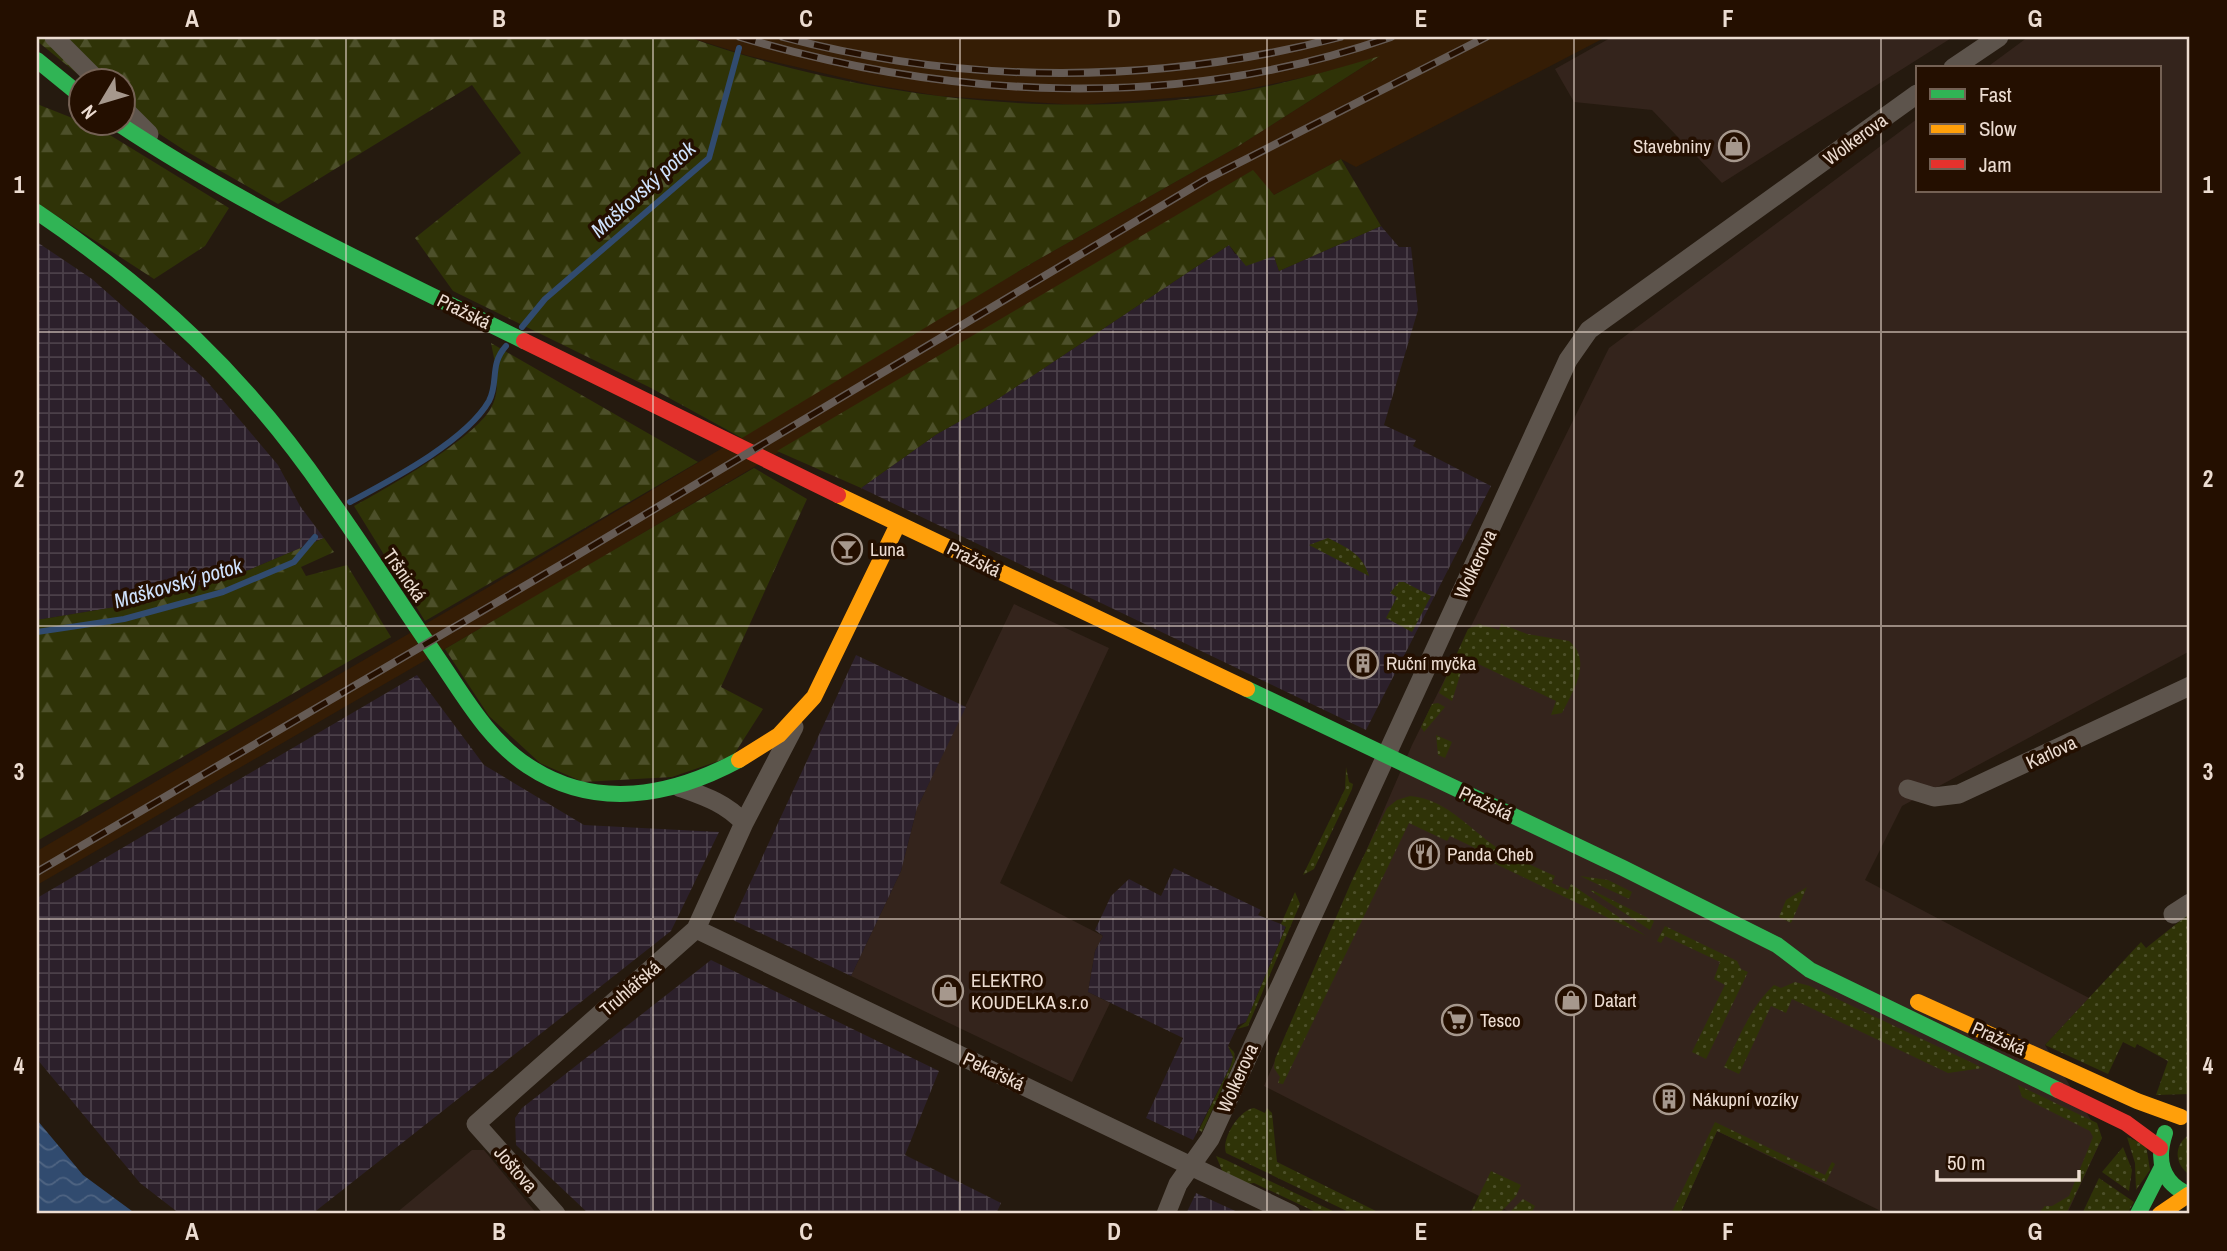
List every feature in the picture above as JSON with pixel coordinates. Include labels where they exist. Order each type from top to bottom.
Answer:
[{"type":"main road","points":[[37,60],[66,84]]},
{"type":"main road","name":"Pražská","points":[[136,135],[176,162],[271,216],[898,524],[1777,945],[1810,970],[2126,1123],[2160,1148]]},
{"type":"main road","name":"Tršnická","points":[[37,212],[124,271],[182,323],[242,384],[301,456],[471,707],[514,756],[551,780],[596,794],[633,794],[679,787],[740,760],[796,724]]},
{"type":"main road","name":"Truhlářská","points":[[796,724],[814,697],[898,524]]},
{"type":"main road","name":"Pražská","points":[[1777,945],[1814,954],[1861,976]]},
{"type":"main road","name":"Pražská","points":[[1907,997],[2137,1101],[2186,1115]]},
{"type":"main road","points":[[2138,1214],[2161,1169],[2160,1148],[2171,1125],[2186,1115]]},
{"type":"main road","points":[[2161,1169],[2175,1188],[2189,1195]]},
{"type":"main road","points":[[2160,1214],[2189,1195]]},
{"type":"street","points":[[54,37],[83,66]]},
{"type":"street","points":[[1956,66],[1999,37]]},
{"type":"street","name":"Wolkerova","points":[[1166,1214],[1178,1184],[1210,1139],[1384,755],[1568,360],[1589,330],[1916,95]]},
{"type":"street","name":"Pražská","points":[[136,121],[176,162]]},
{"type":"street","name":"Karlova","points":[[1908,789],[1934,797],[1959,794],[2190,686]]},
{"type":"street","name":"Truhlářská","points":[[476,1124],[696,929],[744,824],[796,724]]},
{"type":"street","points":[[679,787],[732,810],[744,824]]},
{"type":"street","points":[[2173,914],[2190,904]]},
{"type":"street","name":"Pekařská","points":[[696,929],[1291,1214]]},
{"type":"street","name":"Joštova","points":[[476,1124],[556,1214]]},
{"type":"shaded area","points":[[688,37],[1606,37],[1356,167],[1341,159],[1274,195],[1252,171],[559,583],[37,885],[37,851],[533,561],[1034,262],[1237,147],[1377,58],[1225,94],[1077,105],[939,96],[874,85],[749,56]]},
{"type":"shaded area","name":"Stavebniny","points":[[1612,37],[1953,37],[1722,183],[1652,110],[1574,102],[1555,69]]},
{"type":"shaded area","points":[[2028,37],[2190,37],[2190,651],[1902,806],[1865,880],[2089,998],[2045,1045],[2102,1138],[2067,1214],[1887,1214],[1717,1131],[1680,1214],[1514,1214],[1264,1086],[1412,745],[1609,348],[1916,120],[1916,192],[2160,192],[2160,66],[1989,66]]},
{"type":"shaded area","points":[[1381,226],[1399,247],[1411,247],[1418,310],[1384,425],[1416,440],[1413,446],[1491,486],[1366,730],[861,488],[937,434],[987,406],[1229,245],[1235,254],[1274,256],[1279,271]]},
{"type":"shaded area","points":[[37,242],[92,279],[205,379],[278,465],[300,506],[324,538],[249,570],[146,602],[37,620]]},
{"type":"shaded area","points":[[1014,604],[1109,648],[1000,883],[1103,936],[1095,951],[1088,992],[1110,1003],[1072,1082],[851,976],[901,871],[917,808]]},
{"type":"shaded area","points":[[856,655],[966,707],[917,808],[901,871],[851,976],[733,920]]},
{"type":"shaded area","points":[[417,675],[484,765],[584,825],[719,832],[671,931],[312,1214],[180,1214],[140,1183],[37,1059],[37,898]]},
{"type":"shaded area","points":[[1174,868],[1261,910],[1258,915],[1286,926],[1246,1022],[1238,1025],[1228,1046],[1233,1057],[1231,1065],[1193,1140],[1146,1118],[1183,1038],[1088,992],[1095,951],[1103,936],[1095,930],[1111,896],[1129,879],[1161,896]]},
{"type":"shaded area","points":[[711,960],[939,1071],[905,1155],[1001,1203],[996,1214],[589,1214],[516,1145],[515,1118],[522,1108]]},
{"type":"shaded area","points":[[472,1150],[484,1150],[537,1214],[395,1214]]},
{"type":"shaded area","points":[[1196,1193],[1242,1214],[1186,1214]]},
{"type":"green space","points":[[37,37],[688,37],[752,58],[818,75],[886,88],[954,98],[1091,104],[1159,101],[1245,91],[1323,73],[1380,56],[1237,147],[1034,262],[742,438],[651,388],[453,291],[415,238],[521,153],[472,85],[278,204],[184,150],[136,119],[136,66],[68,66],[37,41]]},
{"type":"green space","points":[[37,104],[66,116],[66,136],[111,136],[229,208],[205,246],[154,279],[37,203]]},
{"type":"green space","points":[[1341,159],[1381,226],[1279,271],[1274,256],[1246,266],[1229,245],[987,406],[937,434],[861,488],[777,451],[1253,170],[1274,195]]},
{"type":"green space","points":[[491,343],[698,462],[425,621],[354,506],[449,448],[482,420],[491,408],[496,393],[497,376]]},
{"type":"green space","points":[[754,468],[807,499],[721,687],[763,709],[733,756],[672,777],[583,782],[540,763],[489,716],[445,649]]},
{"type":"green space","points":[[324,538],[334,552],[301,567],[306,576],[347,565],[391,637],[37,841],[37,620],[146,602],[249,570]]},
{"type":"green space","points":[[1328,538],[1358,557],[1369,576],[1309,545]]},
{"type":"green space","points":[[1399,582],[1431,596],[1412,632],[1386,618],[1397,597],[1390,593]]},
{"type":"green space","points":[[1479,624],[1499,630],[1501,624],[1527,634],[1569,641],[1576,649],[1580,658],[1579,676],[1562,713],[1551,715],[1556,701],[1472,661],[1466,672],[1461,672],[1452,701],[1439,693],[1468,629]]},
{"type":"green space","points":[[1438,703],[1445,707],[1424,732],[1421,727],[1432,704]]},
{"type":"green space","points":[[1436,735],[1452,742],[1445,758],[1438,755]]},
{"type":"green space","points":[[1346,767],[1349,782],[1353,784],[1352,789],[1314,869],[1303,875],[1345,789]]},
{"type":"green space","points":[[1410,796],[1437,803],[1449,810],[1504,852],[1555,876],[1552,883],[1568,890],[1571,884],[1646,936],[1473,853],[1475,848],[1450,836],[1447,841],[1409,823],[1283,1084],[1278,1083],[1280,1077],[1274,1068],[1275,1059],[1353,878],[1387,808],[1397,800]]},
{"type":"green space","points":[[1580,876],[1608,880],[1632,892],[1629,899]]},
{"type":"green space","points":[[1807,887],[1791,923],[1779,917],[1786,900]]},
{"type":"green space","points":[[1591,891],[1654,921],[1650,930]]},
{"type":"green space","points":[[1295,892],[1300,904],[1248,1026],[1237,1029],[1246,1022],[1286,927],[1281,924]]},
{"type":"green space","points":[[2190,913],[2190,1094],[2156,1095],[2168,1061],[2137,1044],[2135,1048],[2123,1042],[2108,1074],[2045,1045],[2141,942],[2146,948]]},
{"type":"green space","points":[[1665,926],[1737,961],[1741,969],[1748,972],[1706,1059],[1692,1052],[1725,985],[1714,979],[1720,962],[1665,936],[1661,943],[1657,941]]},
{"type":"green space","points":[[1795,982],[1810,986],[1983,1068],[1948,1073],[1792,999],[1786,1013],[1771,1006],[1739,1074],[1724,1067],[1752,1013],[1766,994],[1774,985],[1781,988]]},
{"type":"green space","points":[[1228,1046],[1234,1052],[1235,1061],[1202,1132],[1199,1130],[1231,1065],[1233,1057]]},
{"type":"green space","points":[[2018,1085],[2097,1123],[2102,1138],[2066,1214],[2038,1214],[2045,1206],[2052,1206],[2069,1196],[2093,1137],[2090,1131],[2022,1097]]},
{"type":"green space","points":[[1254,1108],[1265,1113],[1267,1108],[1272,1113],[1277,1162],[1382,1214],[1353,1214],[1226,1153],[1226,1140],[1232,1126],[1243,1114]]},
{"type":"green space","points":[[1715,1122],[1825,1175],[1832,1162],[1835,1164],[1826,1182],[1717,1131],[1680,1214],[1671,1214]]},
{"type":"green space","points":[[2190,1134],[2190,1175],[2178,1160],[2178,1149],[2184,1138]]},
{"type":"green space","points":[[2127,1137],[2146,1145],[2150,1170],[2136,1190],[2135,1163]]},
{"type":"green space","points":[[2123,1147],[2132,1170],[2129,1191],[2102,1172]]},
{"type":"green space","points":[[1216,1156],[1339,1214],[1320,1214],[1254,1183],[1245,1184],[1224,1175]]},
{"type":"green space","points":[[1491,1171],[1521,1185],[1516,1196],[1499,1214],[1470,1214]]},
{"type":"green space","points":[[2099,1178],[2134,1202],[2127,1214],[2082,1214]]},
{"type":"green space","points":[[1523,1199],[1535,1206],[1531,1214],[1508,1214]]},
{"type":"water","points":[[37,1120],[83,1175],[136,1214],[37,1214]]},
{"type":"waterway","name":"Maškovský potok","points":[[522,327],[545,299],[709,158],[739,48]]},
{"type":"waterway","name":"Maškovský potok","points":[[350,502],[426,458],[463,431],[489,401],[498,360],[506,346]]},
{"type":"waterway","name":"Maškovský potok","points":[[37,632],[124,619],[223,592],[294,562],[315,537]]},
{"type":"railway","points":[[740,37],[820,58],[901,74],[983,84],[1066,88],[1148,86],[1230,77],[1311,61],[1391,37]]},
{"type":"railway","points":[[783,37],[851,53],[921,64],[991,71],[1062,73],[1132,71],[1202,64],[1272,53],[1340,37]]},
{"type":"railway","points":[[37,872],[574,557],[1205,180],[1486,37]]},
{"type":"traffic: fast","points":[[37,60],[66,84]]},
{"type":"traffic: fast","points":[[136,135],[265,211],[524,341]]},
{"type":"traffic: fast","points":[[37,212],[121,273],[159,306],[196,339],[264,412],[341,515],[478,716],[501,743],[528,766],[554,780],[580,789],[634,793],[661,790],[687,782],[739,760]]},
{"type":"traffic: fast","points":[[1247,689],[1623,868],[1777,945],[1810,970],[2058,1090]]},
{"type":"traffic: fast","points":[[2165,1133],[2161,1153],[2167,1178],[2190,1195]]},
{"type":"traffic: fast","points":[[2138,1214],[2161,1169]]},
{"type":"traffic: slow","points":[[838,495],[1247,689]]},
{"type":"traffic: slow","points":[[739,760],[779,735],[814,697],[898,524]]},
{"type":"traffic: slow","points":[[1918,1002],[2137,1101],[2181,1117]]},
{"type":"traffic: slow","points":[[2160,1214],[2188,1195]]},
{"type":"traffic: jam","points":[[524,341],[838,495]]},
{"type":"traffic: jam","points":[[2058,1090],[2126,1123],[2160,1148]]},
{"type":"place","name":"Stavebniny","points":[[1734,146]]},
{"type":"place","name":"Luna","points":[[847,549]]},
{"type":"place","name":"Ruční myčka","points":[[1363,663]]},
{"type":"place","name":"Panda Cheb","points":[[1424,854]]},
{"type":"place","name":"ELEKTRO KOUDELKA s.r.o","points":[[948,991]]},
{"type":"place","name":"Datart","points":[[1571,1000]]},
{"type":"place","name":"Tesco","points":[[1457,1020]]},
{"type":"place","name":"Nákupní vozíky","points":[[1669,1099]]}]
